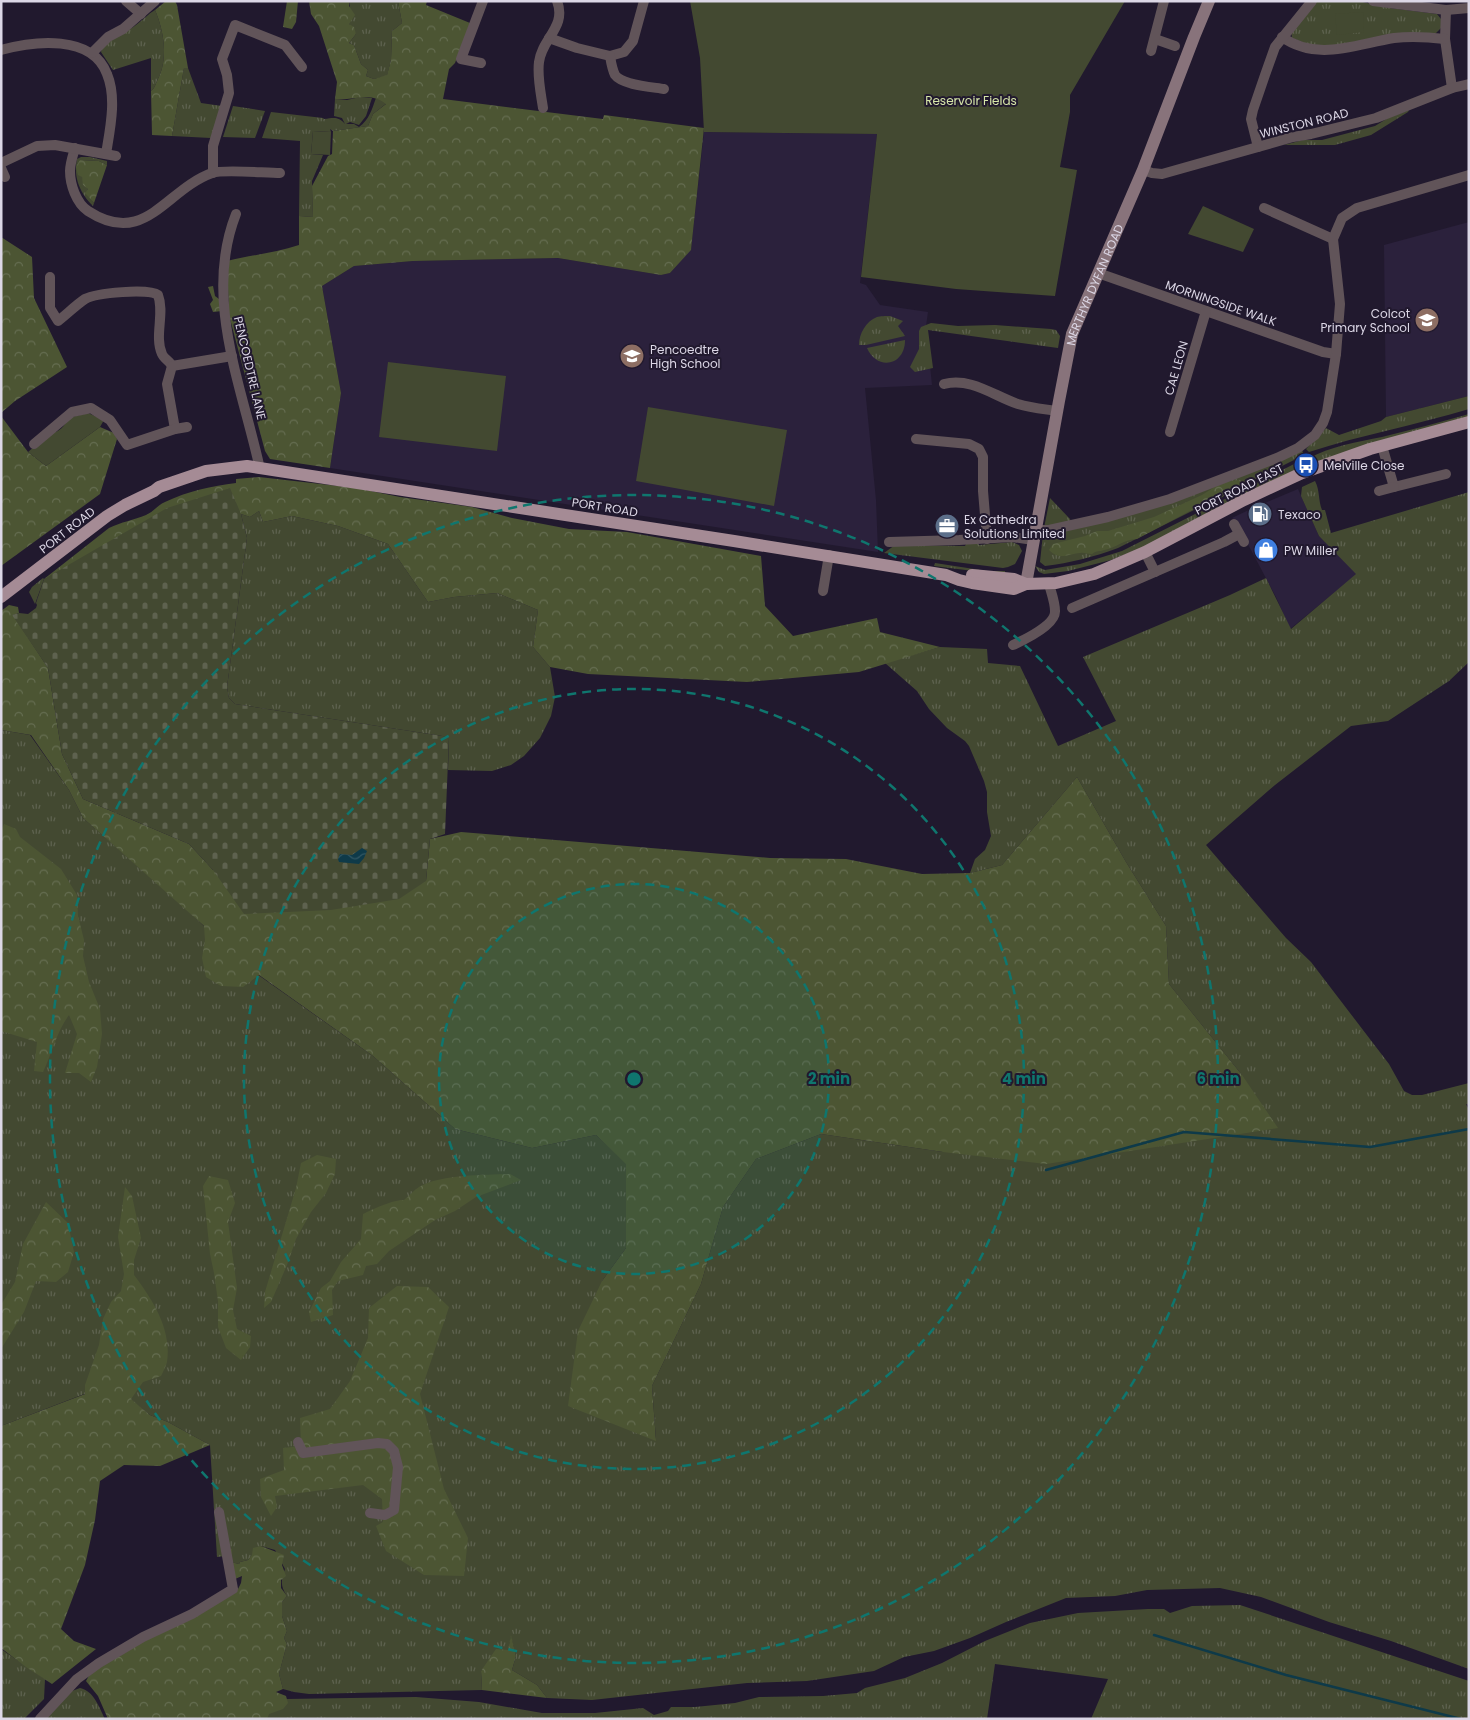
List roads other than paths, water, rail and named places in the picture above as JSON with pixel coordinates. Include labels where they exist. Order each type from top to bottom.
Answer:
[{"type":"main road","name":"PORT ROAD EAST","points":[[1026,584],[1049,584],[1080,578],[1104,570],[1145,552],[1278,484],[1321,466],[1382,446],[1469,422]]},
{"type":"main road","name":"PORT ROAD","points":[[1,597],[112,513],[134,500],[154,491],[162,491],[214,478],[248,474],[260,469],[306,474],[829,555],[946,575],[960,573],[1014,579],[1026,584]]},
{"type":"street","points":[[126,1],[141,14]]},
{"type":"street","points":[[92,53],[155,1]]},
{"type":"street","points":[[481,63],[462,59],[483,1]]},
{"type":"street","points":[[543,108],[539,62],[543,48],[559,22],[561,11],[557,1]]},
{"type":"street","points":[[549,38],[577,48],[610,56],[624,52],[633,41],[644,1]]},
{"type":"street","points":[[1151,51],[1164,1]]},
{"type":"street","name":"MERTHYR DYFAN ROAD","points":[[1026,584],[1072,334],[1143,170],[1209,1]]},
{"type":"street","points":[[1258,147],[1251,119],[1275,47],[1312,1]]},
{"type":"street","points":[[1373,1],[1446,10],[1469,8]]},
{"type":"street","points":[[1446,10],[1444,39],[1452,88]]},
{"type":"street","points":[[213,173],[213,146],[229,94],[227,75],[222,59],[235,25],[285,45],[302,68]]},
{"type":"street","points":[[1282,37],[1293,45],[1316,50],[1332,50],[1395,38],[1425,37],[1444,39]]},
{"type":"street","points":[[1155,39],[1175,46]]},
{"type":"street","points":[[1,50],[21,44],[41,43],[82,48],[92,53],[104,68],[111,87],[111,155],[55,145],[37,146],[1,163]]},
{"type":"street","points":[[610,56],[616,77],[625,82],[664,89]]},
{"type":"street","name":"WINSTON ROAD","points":[[1143,170],[1162,174],[1293,137],[1376,118],[1452,88],[1469,84]]},
{"type":"street","points":[[75,148],[70,171],[72,187],[86,210],[108,222],[136,222],[159,210],[195,182],[213,173],[280,173]]},
{"type":"street","points":[[1336,354],[1340,304],[1333,239],[1342,218],[1357,208],[1469,175]]},
{"type":"street","points":[[1264,208],[1333,239]]},
{"type":"street","name":"PENCOEDTRE LANE","points":[[236,214],[225,251],[223,283],[225,322],[260,469]]},
{"type":"street","name":"MORNINGSIDE WALK","points":[[1098,273],[1323,352],[1336,354]]},
{"type":"street","points":[[50,277],[50,308],[58,321],[84,300],[94,296],[146,291],[155,292],[160,298],[162,353],[172,366]]},
{"type":"street","name":"CAE LEON","points":[[1170,432],[1206,310]]},
{"type":"street","name":"PORT ROAD EAST","points":[[888,542],[987,539],[1034,535],[1128,512],[1226,478],[1298,448],[1315,435],[1323,423],[1329,404],[1336,354]]},
{"type":"street","points":[[172,366],[232,356]]},
{"type":"street","points":[[172,366],[167,384],[175,429]]},
{"type":"street","points":[[944,384],[950,382],[972,385],[1018,404],[1057,411]]},
{"type":"street","points":[[34,444],[72,412],[91,408],[110,420],[127,445],[175,429],[188,427]]},
{"type":"street","points":[[916,439],[969,444],[975,446],[982,453],[987,539]]},
{"type":"street","points":[[1382,446],[1394,487]]},
{"type":"street","points":[[1379,491],[1440,473]]},
{"type":"street","points":[[1072,608],[1224,542],[1242,538],[1234,524]]},
{"type":"street","points":[[1145,552],[1155,572]]},
{"type":"street","points":[[823,591],[829,555]]},
{"type":"street","points":[[1013,645],[1039,630],[1054,618],[1055,611],[1049,584]]},
{"type":"street","points":[[298,1442],[303,1453],[378,1443],[386,1444],[394,1450],[398,1467],[394,1510],[385,1515],[370,1513]]},
{"type":"street","points":[[40,1719],[77,1680],[99,1663],[143,1637],[192,1614],[233,1589],[219,1512]]},
{"type":"water","points":[[362,848],[367,851],[359,864],[339,862],[340,854],[352,855]]},
{"type":"waterway","points":[[1046,1170],[1184,1132],[1370,1147],[1469,1129]]},
{"type":"waterway","points":[[1154,1635],[1286,1675],[1461,1719]]},
{"type":"place","name":"Colcot Primary School","points":[[1427,320]]},
{"type":"place","name":"Pencoedtre High School","points":[[632,356]]},
{"type":"place","name":"Melville Close","points":[[1306,465]]},
{"type":"place","name":"Texaco","points":[[1260,514]]},
{"type":"place","name":"Ex Cathedra Solutions Limited","points":[[947,526]]},
{"type":"place","name":"PW Miller","points":[[1266,550]]},
{"type":"park label","name":"Reservoir Fields","points":[[971,100]]}]
